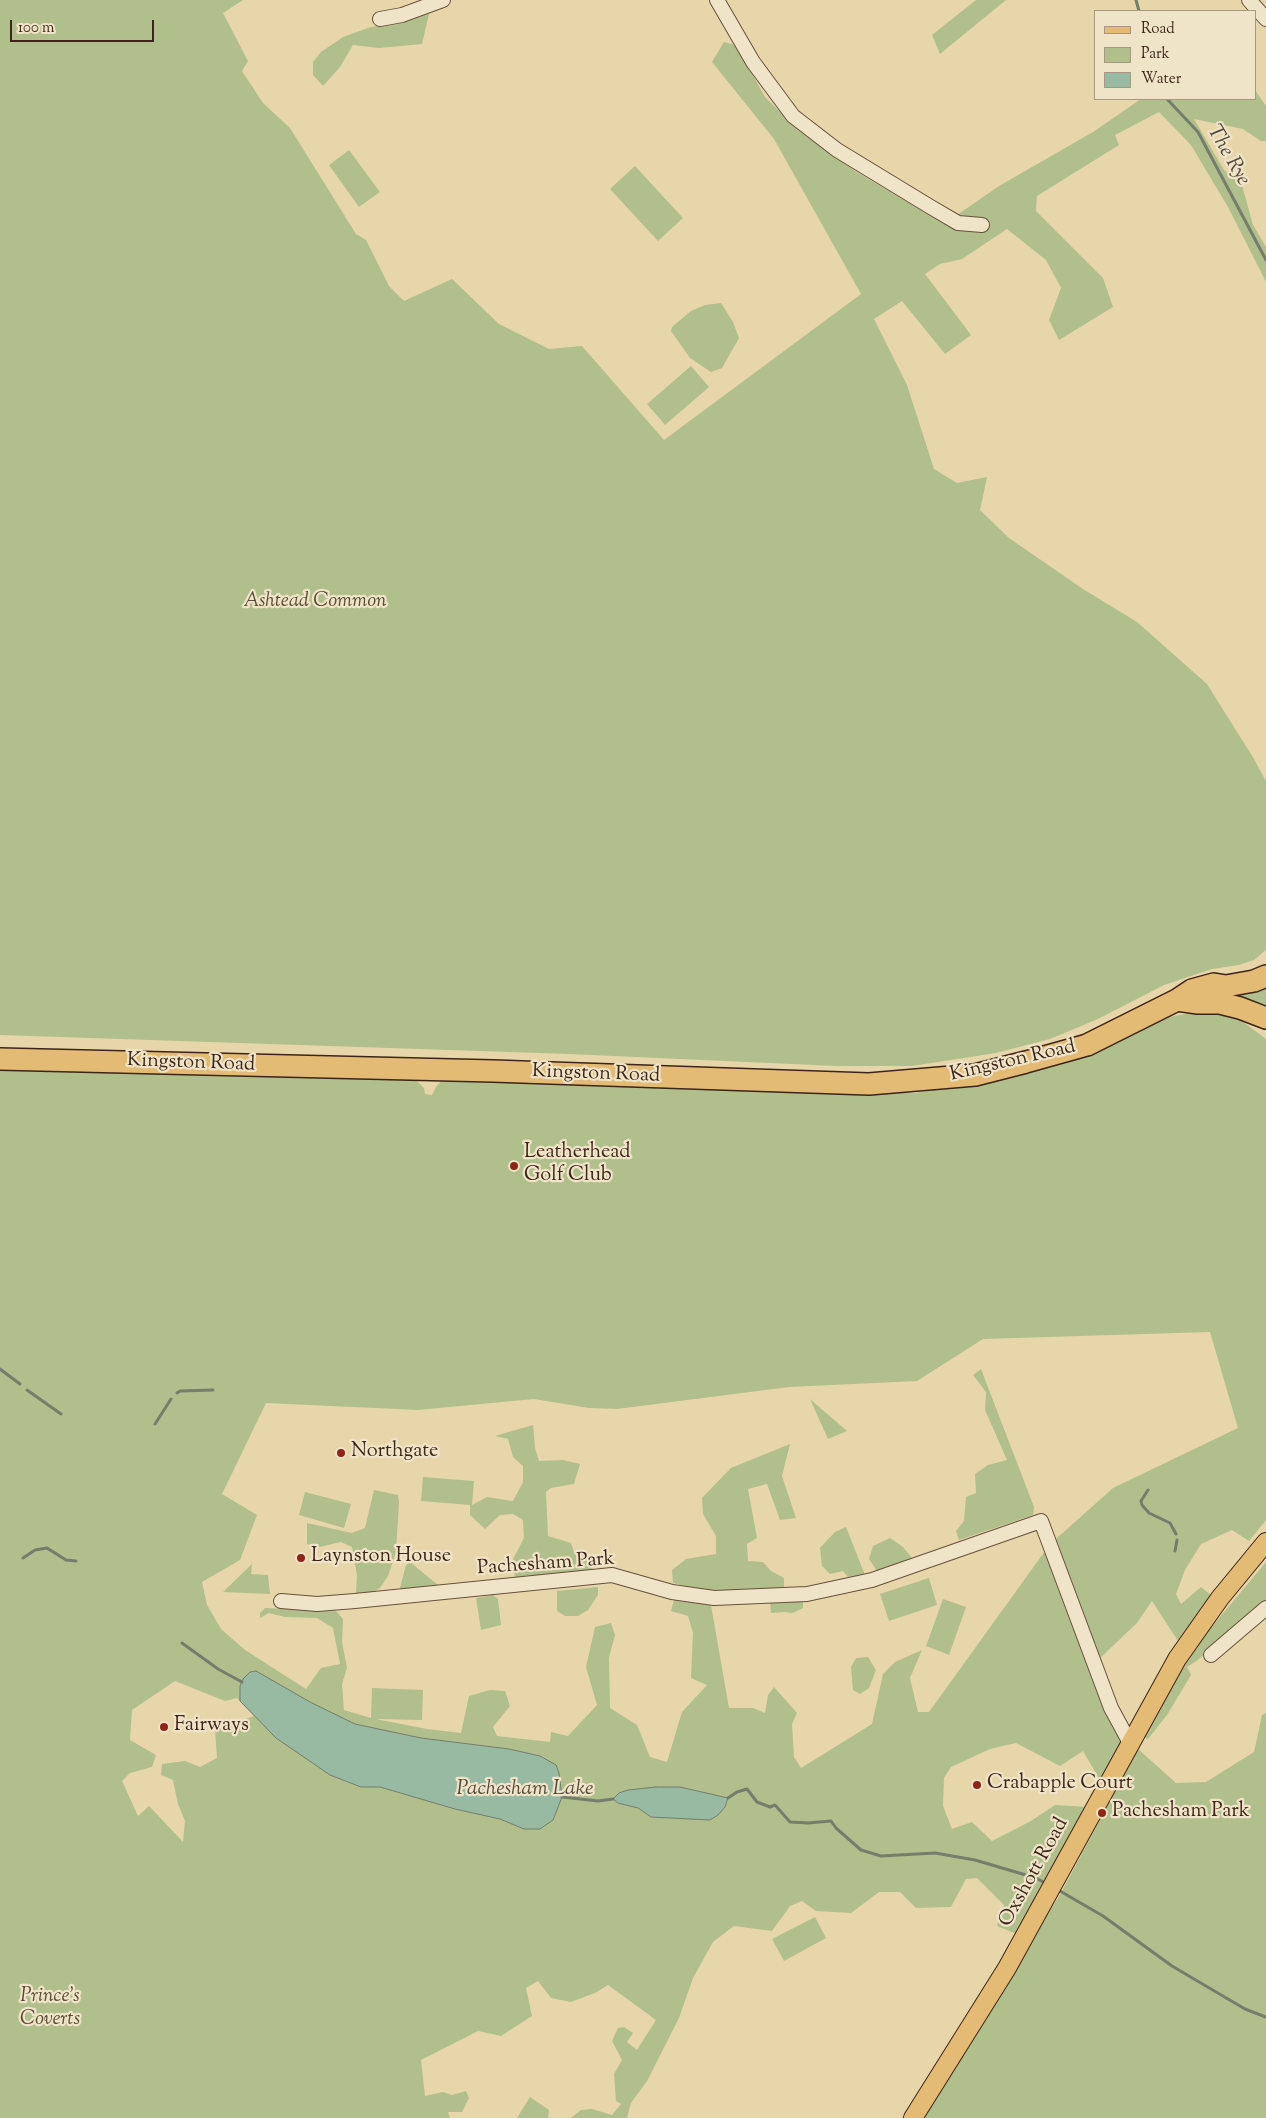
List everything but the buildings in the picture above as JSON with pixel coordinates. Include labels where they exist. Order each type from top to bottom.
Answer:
[{"type":"highway","points":[[1214,984],[1225,979],[1250,974],[1266,965]]},
{"type":"highway","name":"Kingston Road","points":[[0,1058],[493,1071],[870,1084],[974,1075],[1026,1062],[1087,1045],[1177,1000],[1192,990],[1214,984],[1226,986],[1254,981],[1266,976]]},
{"type":"highway","points":[[1177,1000],[1198,1003],[1220,1003],[1266,1018]]},
{"type":"main road","name":"Oxshott Road","points":[[913,2118],[1007,1968],[1130,1743],[1191,1638],[1220,1598],[1264,1549]]},
{"type":"street","points":[[380,19],[402,14],[442,0]]},
{"type":"street","points":[[717,0],[753,62],[793,116],[837,150],[928,206],[958,223],[982,225]]},
{"type":"street","points":[[1249,0],[1266,19]]},
{"type":"street","name":"Pachesham Park","points":[[281,1601],[317,1604],[355,1602],[612,1575],[672,1592],[714,1598],[807,1594],[872,1580],[1042,1521],[1108,1700],[1130,1743]]},
{"type":"street","points":[[1211,1655],[1266,1608]]},
{"type":"green space","name":"Ashtead Common","points":[[0,0],[243,0],[223,13],[248,61],[242,71],[263,103],[290,128],[356,234],[366,240],[389,286],[404,301],[452,279],[499,324],[549,349],[582,346],[664,440],[861,294],[774,139],[712,62],[724,42],[736,45],[765,97],[797,129],[855,171],[944,224],[999,186],[1093,132],[1140,100],[1256,100],[1256,91],[1266,106],[1266,141],[1261,141],[1243,129],[1194,119],[1224,170],[1242,185],[1253,225],[1266,247],[1266,282],[1228,207],[1191,145],[1159,112],[1115,135],[1119,145],[1037,196],[1036,211],[1103,278],[1113,307],[1059,340],[1049,320],[1061,288],[1046,260],[1007,229],[962,259],[940,264],[925,274],[971,335],[945,354],[902,301],[874,319],[907,385],[934,469],[957,483],[987,477],[980,510],[1009,538],[1083,589],[1137,622],[1207,684],[1254,759],[1266,781],[1266,950],[1254,960],[1239,965],[1212,969],[1164,985],[1098,1019],[1050,1039],[996,1053],[912,1066],[836,1066],[569,1054],[0,1035]]},
{"type":"green space","points":[[976,0],[1006,0],[940,54],[932,35]]},
{"type":"green space","points":[[429,14],[422,44],[379,48],[353,45],[340,67],[323,86],[313,75],[313,62],[321,52],[343,37],[368,28]]},
{"type":"green space","points":[[349,150],[380,192],[359,207],[329,165]]},
{"type":"green space","points":[[635,166],[683,218],[658,241],[610,189]]},
{"type":"green space","points":[[721,303],[733,322],[739,338],[722,368],[711,372],[690,358],[671,331],[672,327],[691,311],[705,305]]},
{"type":"green space","points":[[691,366],[709,387],[665,425],[647,404]]},
{"type":"green space","points":[[1266,982],[1266,1007],[1206,993]]},
{"type":"green space","name":"Prince's Coverts","points":[[1191,1013],[1216,1013],[1238,1018],[1266,1039],[1266,1520],[1249,1541],[1232,1530],[1201,1544],[1185,1570],[1176,1594],[1181,1604],[1201,1587],[1212,1596],[1180,1644],[1152,1601],[1137,1623],[1098,1660],[1123,1741],[1101,1782],[1083,1751],[1060,1766],[1016,1743],[990,1749],[951,1767],[944,1778],[943,1806],[952,1829],[972,1822],[992,1841],[1031,1821],[1055,1805],[1088,1807],[1019,1935],[997,1926],[1004,1905],[977,1878],[966,1879],[951,1907],[916,1908],[900,1892],[879,1892],[851,1913],[816,1911],[802,1901],[790,1906],[772,1931],[734,1926],[713,1942],[693,1978],[679,2018],[647,2081],[631,2103],[627,2118],[571,2118],[581,2110],[592,2109],[612,2115],[621,2104],[616,2101],[614,2074],[622,2060],[612,2041],[618,2028],[624,2027],[633,2033],[627,2042],[637,2050],[656,2020],[608,1985],[595,1993],[571,2002],[551,1998],[538,1981],[526,1988],[532,2016],[501,2036],[478,2031],[421,2060],[425,2096],[443,2092],[452,2095],[466,2091],[469,2098],[462,2112],[448,2112],[450,2118],[0,2118],[0,1064],[328,1075],[360,1079],[416,1080],[424,1088],[425,1094],[432,1095],[442,1080],[914,1093],[1012,1078],[1073,1058],[1162,1018]],"holes":[[[1210,1332],[1238,1428],[1113,1488],[1057,1538],[1045,1551],[929,1712],[918,1712],[910,1678],[922,1650],[895,1662],[883,1674],[872,1724],[801,1768],[794,1757],[792,1724],[797,1713],[774,1687],[768,1695],[765,1713],[753,1708],[729,1708],[711,1605],[674,1600],[671,1611],[688,1616],[693,1633],[691,1678],[707,1685],[682,1712],[667,1762],[650,1757],[637,1725],[610,1708],[609,1658],[615,1635],[611,1623],[595,1627],[586,1667],[597,1705],[568,1736],[551,1732],[550,1742],[497,1736],[493,1727],[510,1706],[505,1691],[490,1690],[469,1696],[461,1733],[427,1729],[376,1719],[422,1720],[423,1690],[372,1688],[371,1718],[344,1710],[342,1684],[347,1668],[342,1642],[343,1619],[336,1611],[265,1608],[260,1613],[260,1618],[269,1613],[285,1617],[317,1618],[333,1628],[340,1664],[321,1668],[306,1689],[245,1650],[221,1629],[207,1605],[202,1582],[240,1560],[257,1515],[222,1494],[266,1403],[418,1410],[534,1399],[589,1408],[617,1409],[789,1387],[917,1381],[983,1339]],[[175,1681],[225,1701],[237,1698],[254,1716],[215,1730],[217,1758],[200,1767],[185,1761],[162,1764],[161,1775],[173,1780],[178,1804],[185,1821],[183,1842],[149,1806],[138,1816],[122,1781],[130,1773],[152,1767],[156,1755],[130,1740],[132,1710]]]},
{"type":"green space","points":[[981,1369],[1034,1507],[1033,1515],[959,1540],[956,1531],[964,1521],[966,1497],[976,1493],[975,1474],[988,1465],[1007,1460],[985,1410],[986,1392],[973,1375]]},
{"type":"green space","points":[[810,1399],[847,1431],[828,1439]]},
{"type":"green space","points":[[533,1425],[535,1448],[539,1461],[563,1460],[580,1464],[574,1484],[551,1488],[546,1492],[548,1536],[571,1543],[574,1552],[588,1557],[593,1570],[515,1579],[513,1559],[524,1538],[523,1520],[513,1514],[500,1515],[485,1529],[470,1515],[470,1505],[421,1501],[423,1477],[474,1481],[472,1505],[487,1497],[513,1501],[523,1482],[523,1466],[513,1457],[508,1439],[495,1436]]},
{"type":"green space","points":[[790,1444],[782,1476],[796,1518],[780,1520],[767,1484],[748,1489],[757,1538],[747,1544],[748,1561],[763,1562],[771,1571],[784,1578],[784,1589],[744,1592],[696,1589],[673,1583],[672,1570],[686,1559],[716,1554],[716,1536],[703,1514],[702,1498],[731,1468]]},
{"type":"green space","points":[[374,1490],[398,1495],[396,1552],[388,1576],[380,1588],[370,1594],[356,1593],[357,1575],[352,1547],[341,1542],[319,1547],[307,1544],[307,1523],[352,1533],[365,1528]]},
{"type":"green space","points":[[305,1492],[351,1504],[344,1528],[299,1515]]},
{"type":"green space","points":[[846,1527],[865,1575],[848,1577],[843,1571],[830,1574],[822,1566],[820,1548],[835,1532]]},
{"type":"green space","points":[[890,1538],[903,1547],[912,1558],[877,1571],[869,1559],[873,1546]]},
{"type":"green space","points":[[410,1562],[438,1585],[437,1587],[402,1590],[400,1588],[406,1565]]},
{"type":"green space","points":[[1266,1562],[1266,1605],[1187,1667],[1191,1675],[1167,1715],[1148,1739],[1142,1736],[1199,1642]]},
{"type":"green space","points":[[252,1564],[251,1574],[268,1575],[270,1594],[223,1592]]},
{"type":"green space","points":[[929,1578],[937,1605],[889,1621],[880,1594]]},
{"type":"green space","points":[[598,1587],[598,1595],[588,1610],[578,1616],[565,1616],[557,1611],[557,1591]]},
{"type":"green space","points":[[493,1595],[498,1599],[501,1625],[481,1630],[476,1598]]},
{"type":"green space","points":[[943,1599],[966,1607],[949,1655],[926,1646]]},
{"type":"green space","points":[[803,1600],[803,1608],[793,1613],[771,1613],[770,1601]]},
{"type":"green space","points":[[868,1657],[876,1670],[869,1688],[860,1694],[853,1690],[851,1667],[856,1658]]},
{"type":"green space","points":[[1266,1713],[1266,2118],[921,2118],[1061,1893],[1138,1749],[1176,1783],[1206,1782],[1254,1752],[1262,1715]]},
{"type":"green space","points":[[815,1917],[826,1938],[784,1961],[772,1939]]},
{"type":"green space","points":[[530,2097],[549,2110],[548,2118],[517,2118]]},
{"type":"water","name":"Pachesham Lake","points":[[256,1671],[310,1702],[355,1724],[421,1738],[509,1749],[540,1756],[556,1765],[559,1773],[562,1797],[553,1820],[540,1829],[524,1829],[500,1819],[455,1809],[380,1787],[361,1787],[330,1775],[276,1738],[240,1701],[240,1686],[243,1679],[250,1672]]},
{"type":"water","points":[[680,1787],[728,1798],[725,1807],[710,1820],[651,1817],[638,1808],[618,1803],[613,1799],[619,1793],[628,1790]]},
{"type":"waterway","name":"The Rye","points":[[1136,0],[1139,10]]},
{"type":"waterway","name":"The Rye","points":[[1168,100],[1198,132],[1266,260]]},
{"type":"waterway","points":[[0,1369],[20,1384]]},
{"type":"waterway","points":[[27,1390],[61,1414]]},
{"type":"waterway","points":[[177,1393],[180,1391],[213,1390]]},
{"type":"waterway","points":[[155,1424],[171,1399]]},
{"type":"waterway","points":[[1148,1490],[1141,1501],[1142,1505],[1149,1513],[1170,1523],[1176,1534]]},
{"type":"waterway","points":[[1175,1551],[1177,1540]]},
{"type":"waterway","points":[[23,1558],[35,1550],[47,1548],[66,1560],[76,1561]]},
{"type":"waterway","points":[[182,1643],[218,1669],[242,1682]]},
{"type":"waterway","points":[[728,1798],[737,1792],[747,1789],[757,1802],[770,1807],[775,1805],[790,1822],[831,1821],[836,1828],[861,1850],[881,1856],[935,1853],[975,1860],[1036,1878],[1045,1883]]},
{"type":"waterway","points":[[562,1797],[598,1801],[613,1799]]},
{"type":"waterway","points":[[1060,1891],[1103,1916],[1172,1966],[1245,2009],[1266,2017]]},
{"type":"place","name":"Leatherhead Golf Club","points":[[514,1166]]},
{"type":"place","name":"Northgate","points":[[341,1453]]},
{"type":"place","name":"Laynston House","points":[[301,1558]]},
{"type":"place","name":"Fairways","points":[[164,1727]]},
{"type":"place","name":"Crabapple Court","points":[[977,1785]]},
{"type":"place","name":"Pachesham Park","points":[[1102,1813]]}]
